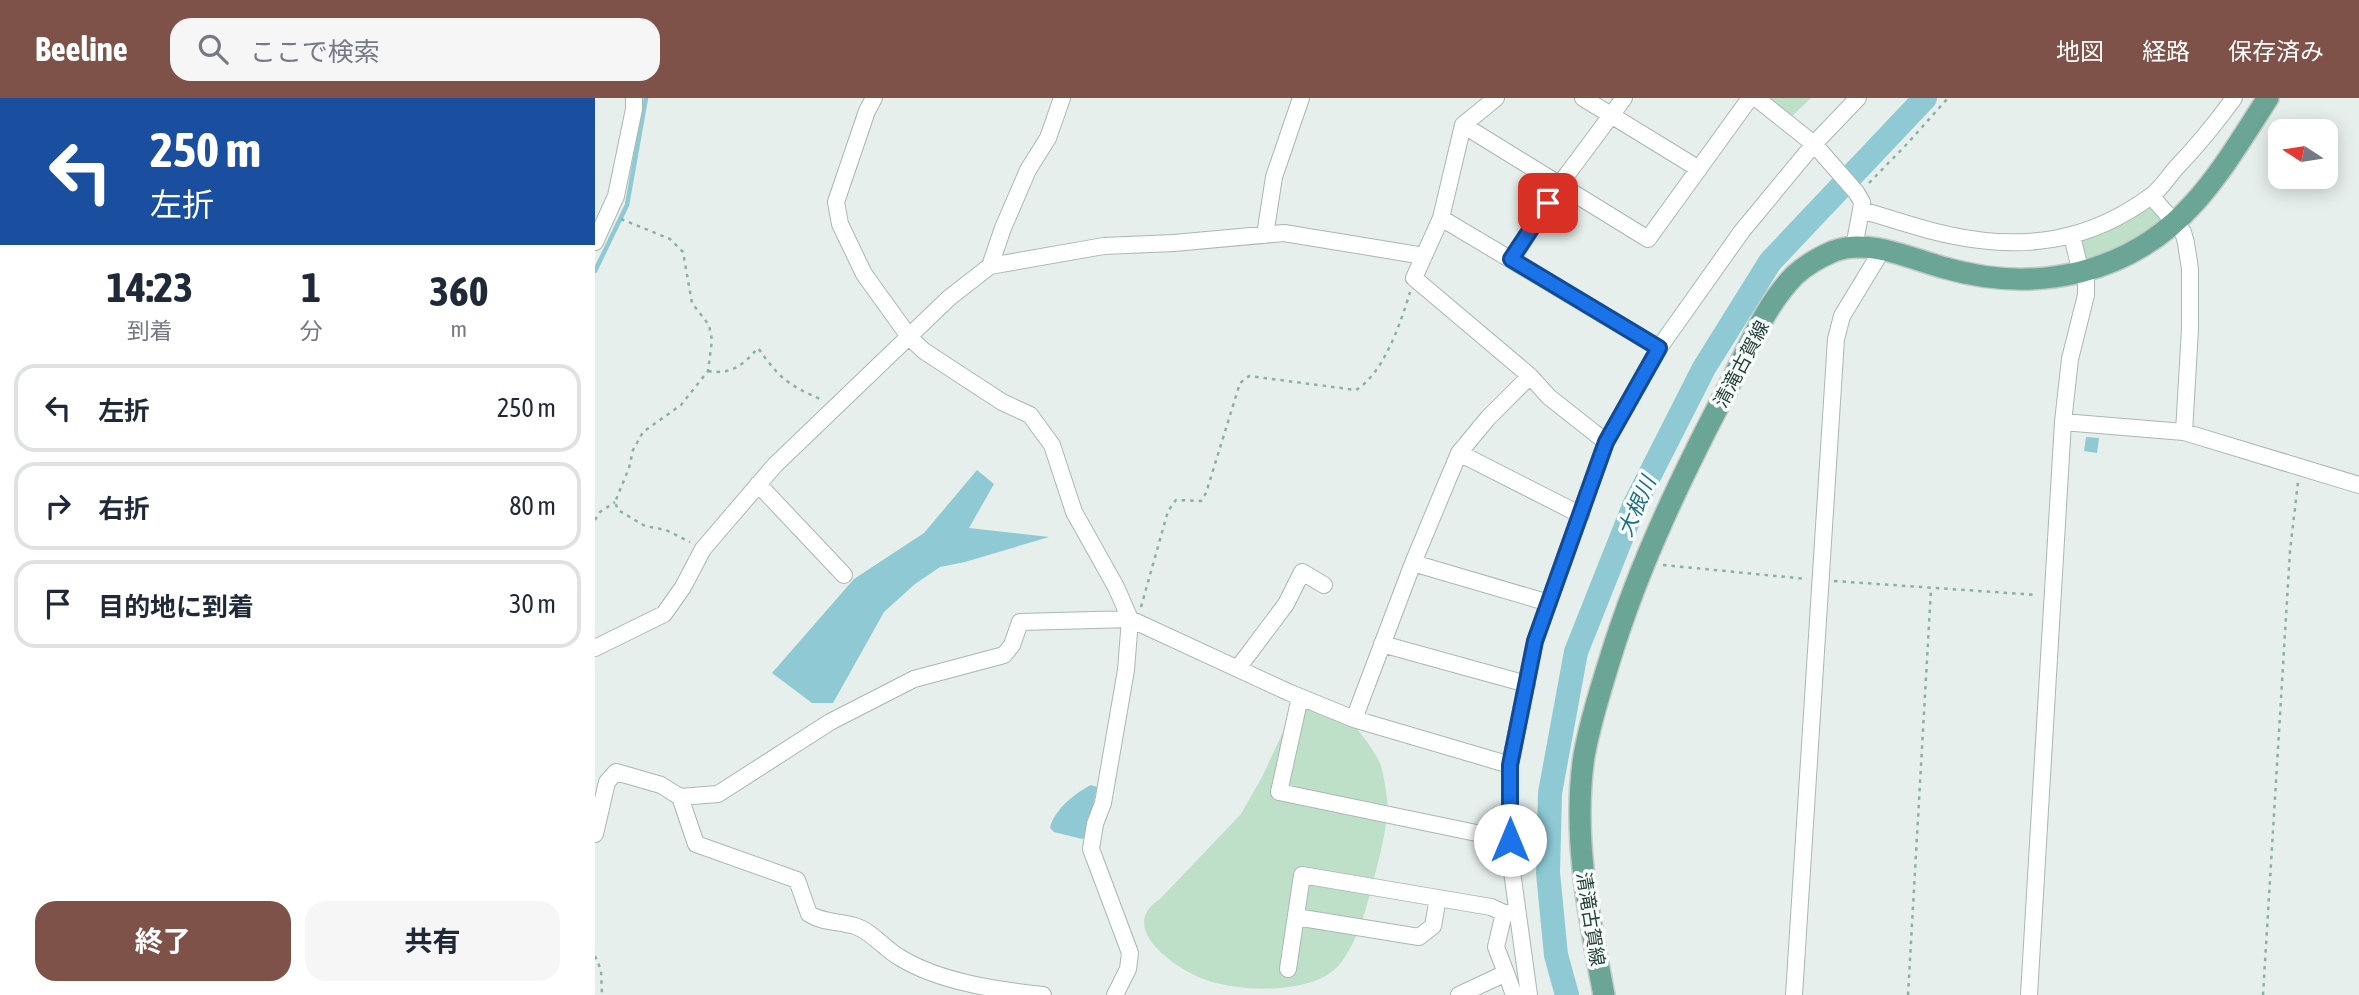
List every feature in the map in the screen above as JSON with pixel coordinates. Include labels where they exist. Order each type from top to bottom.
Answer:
[{"type":"main road","name":"清滝古賀線","points":[[1604,995],[1586,894],[1580,832],[1584,757],[1592,719],[1622,620],[1643,564],[1718,406],[1761,324],[1781,293],[1806,265],[1838,249],[1854,247],[1882,250],[1969,275],[1992,278],[2044,279],[2084,273],[2117,260],[2145,244],[2195,202],[2228,159],[2268,98]]},
{"type":"street","points":[[595,243],[616,196],[634,98]]},
{"type":"street","points":[[874,98],[867,111],[836,202],[840,224],[865,274],[910,338],[969,382],[1030,415],[1052,445],[1074,512],[1116,587],[1130,619],[1124,682],[1103,803],[1095,824],[1091,849],[1130,953],[1128,969],[1115,995]]},
{"type":"street","points":[[990,266],[1028,170],[1048,138],[1062,98]]},
{"type":"street","points":[[1265,235],[1274,177],[1301,98]]},
{"type":"street","points":[[1496,98],[1463,125],[1441,218],[1414,278],[1530,376],[1549,397],[1606,442]]},
{"type":"street","points":[[1583,98],[1699,169]]},
{"type":"street","points":[[1511,259],[1560,184],[1624,98]]},
{"type":"street","points":[[1463,125],[1648,239],[1749,98]]},
{"type":"street","points":[[1756,98],[1816,146],[1859,199],[1947,235],[1985,241],[2025,242],[2072,236],[2102,225],[2151,196],[2214,127],[2234,98]]},
{"type":"street","points":[[1529,995],[1510,913],[1510,765],[1535,641],[1606,442],[1659,348],[1742,231],[1858,98]]},
{"type":"street","points":[[2151,196],[2183,232],[2190,269],[2184,432]]},
{"type":"street","points":[[1854,247],[1859,199]]},
{"type":"street","points":[[1441,218],[1659,348]]},
{"type":"street","points":[[595,648],[664,614],[683,587],[703,549],[758,484],[835,405],[910,338],[949,298],[990,266],[1104,246],[1284,233],[1424,256]]},
{"type":"street","points":[[2029,995],[2063,422],[2070,359],[2085,295],[2084,273],[2072,236]]},
{"type":"street","points":[[1794,995],[1836,340],[1842,316],[1882,250]]},
{"type":"street","points":[[1354,719],[1413,563],[1459,453],[1488,418],[1530,376]]},
{"type":"street","points":[[2063,422],[2184,432],[2359,485]]},
{"type":"street","points":[[1459,453],[1581,515]]},
{"type":"street","points":[[758,484],[844,575]]},
{"type":"street","points":[[1413,563],[1549,603]]},
{"type":"street","points":[[1238,668],[1286,604],[1302,572],[1324,585]]},
{"type":"street","points":[[595,834],[607,782],[616,772],[661,785],[680,797],[718,794],[829,722],[914,679],[1004,655],[1012,645],[1020,622],[1130,619],[1354,719],[1510,765]]},
{"type":"street","points":[[1382,644],[1527,684]]},
{"type":"street","points":[[1300,697],[1279,792],[1510,840]]},
{"type":"street","points":[[680,797],[696,844],[797,880],[809,914],[822,921],[857,926],[899,958],[922,968],[988,989],[1043,995]]},
{"type":"street","points":[[1288,969],[1302,875],[1491,907],[1510,913]]},
{"type":"street","points":[[1296,917],[1419,937],[1433,926],[1438,898]]},
{"type":"street","points":[[1510,913],[1496,947],[1514,995]]},
{"type":"street","points":[[1459,995],[1506,973]]},
{"type":"street","points":[[969,995],[988,989]]},
{"type":"path","points":[[1859,199],[1865,187],[1948,98]]},
{"type":"path","points":[[595,520],[600,512],[615,502],[629,468],[633,450],[643,432],[681,405],[708,371],[712,340],[709,325],[692,303],[683,252],[670,239],[608,214]]},
{"type":"path","points":[[1130,619],[1140,611],[1168,510],[1176,500],[1201,501],[1206,493],[1240,383],[1249,376],[1356,390],[1369,382],[1400,326],[1414,278]]},
{"type":"path","points":[[708,371],[722,373],[737,369],[758,348],[790,386],[835,405]]},
{"type":"path","points":[[2263,995],[2290,551],[2300,466]]},
{"type":"path","points":[[615,502],[618,510],[645,526],[666,530],[703,549]]},
{"type":"path","points":[[1643,564],[2053,597]]},
{"type":"path","points":[[1908,995],[1931,588]]},
{"type":"path","points":[[595,956],[601,970],[602,995]]},
{"type":"green space","points":[[1766,98],[1811,98],[1790,118]]},
{"type":"green space","points":[[2148,203],[2166,219],[2141,238],[2085,264],[2079,239]]},
{"type":"green space","points":[[1308,704],[1339,712],[1344,716],[1369,745],[1379,760],[1383,773],[1387,797],[1385,832],[1359,929],[1340,964],[1313,981],[1296,986],[1259,989],[1209,981],[1182,968],[1156,947],[1147,935],[1144,923],[1148,910],[1241,814],[1288,721]]},
{"type":"water","points":[[2086,437],[2099,438],[2097,453],[2084,451]]},
{"type":"water","points":[[977,470],[994,484],[969,528],[1049,537],[940,567],[915,584],[884,612],[833,703],[812,703],[772,673],[854,579],[924,533]]},
{"type":"water","points":[[1091,785],[1097,787],[1086,837],[1082,839],[1054,832],[1050,828],[1056,815],[1072,797]]},
{"type":"waterway","points":[[595,271],[627,205],[646,98]]},
{"type":"waterway","name":"大根川","points":[[1567,995],[1556,955],[1548,873],[1550,793],[1576,652],[1634,506],[1704,368],[1770,262],[1925,98]]},
{"type":"route","points":[[1510,840],[1510,765],[1535,641],[1606,442],[1659,348],[1511,259],[1548,203]]}]
